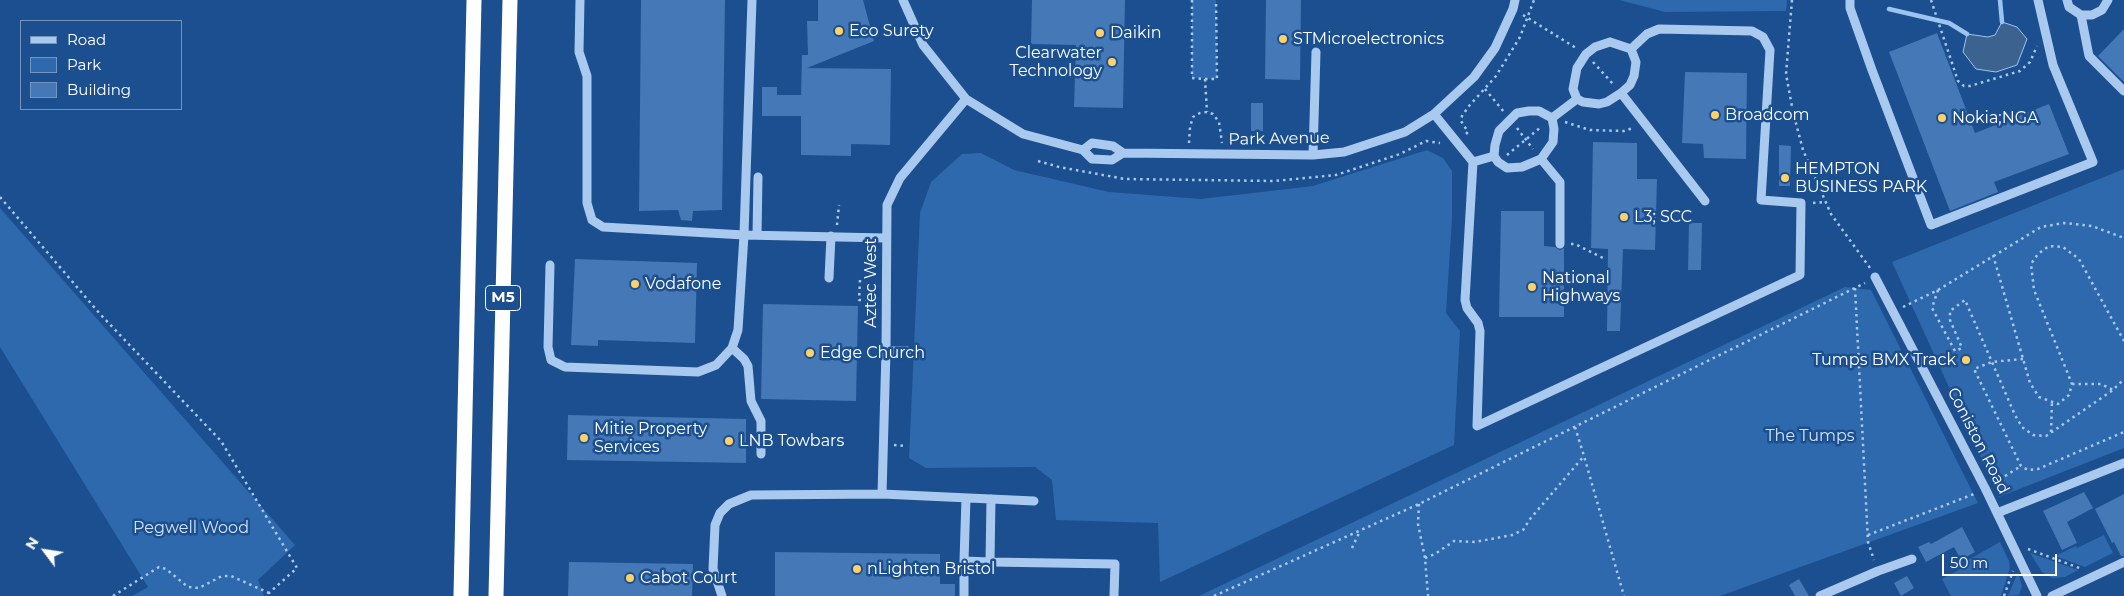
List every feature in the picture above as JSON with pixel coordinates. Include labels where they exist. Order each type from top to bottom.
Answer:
[{"type":"highway","name":"M5","points":[[460,596],[474,0]]},
{"type":"highway","name":"M5","points":[[496,596],[510,0]]},
{"type":"street","points":[[580,0],[579,52],[587,76],[587,202],[592,220],[603,227],[757,235],[886,238]]},
{"type":"street","points":[[550,265],[548,347],[551,360],[565,367],[698,372],[716,365],[732,348],[738,330],[744,234],[752,0]]},
{"type":"street","name":"Park Avenue","points":[[903,0],[923,45],[966,99],[1023,134],[1083,150],[1092,158],[1112,160],[1123,153],[1313,155],[1344,152],[1405,132],[1434,114],[1474,77],[1495,48],[1514,4]]},
{"type":"street","points":[[1850,0],[1850,8],[1872,70],[1931,225],[2093,162],[2053,65],[2038,0]]},
{"type":"street","points":[[2067,0],[2070,7],[2081,15],[2092,15],[2102,10],[2108,0]]},
{"type":"street","points":[[2081,15],[2089,56],[2124,91]]},
{"type":"street","points":[[1434,114],[1473,162],[1464,300],[1467,308],[1478,323],[1480,331],[1477,426],[1800,275],[1802,203],[1762,200],[1770,50],[1763,37],[1752,31],[1659,29],[1647,34],[1631,48]]},
{"type":"street","points":[[1610,42],[1631,48],[1636,62],[1634,76],[1630,85],[1607,102],[1599,104],[1583,102],[1577,99],[1573,89],[1576,68],[1586,54],[1595,47],[1610,42]]},
{"type":"street","points":[[1313,155],[1316,52]]},
{"type":"street","points":[[1621,93],[1705,200]]},
{"type":"street","name":"Aztec West","points":[[882,494],[886,351],[887,205],[900,178],[966,99]]},
{"type":"street","points":[[1552,118],[1577,99]]},
{"type":"street","points":[[1539,111],[1552,118],[1554,129],[1553,142],[1541,159],[1522,168],[1507,168],[1496,159],[1495,145],[1499,131],[1518,113],[1539,111]]},
{"type":"street","name":"Park Avenue","points":[[1083,150],[1092,143],[1113,146],[1123,153]]},
{"type":"street","points":[[1473,162],[1496,159]]},
{"type":"street","points":[[1541,159],[1560,182],[1560,244]]},
{"type":"street","points":[[757,235],[758,177]]},
{"type":"street","points":[[829,278],[833,236]]},
{"type":"street","name":"Coniston Road","points":[[1875,277],[1895,311],[1986,488],[2038,596]]},
{"type":"street","points":[[732,348],[744,359],[748,366],[751,402],[761,421],[761,454]]},
{"type":"street","points":[[886,351],[907,351]]},
{"type":"street","name":"Coniston Road","points":[[1997,513],[2124,463]]},
{"type":"street","points":[[722,596],[712,569],[714,525],[720,513],[730,504],[751,495],[882,494],[1034,501]]},
{"type":"street","points":[[964,596],[966,498]]},
{"type":"street","points":[[990,562],[991,499]]},
{"type":"street","points":[[1820,596],[1878,571],[1912,560]]},
{"type":"street","points":[[964,561],[1115,564],[1114,596]]},
{"type":"street","points":[[2052,596],[2124,562]]},
{"type":"path","points":[[1192,0],[1192,78],[1205,79],[1216,79],[1216,0]]},
{"type":"path","points":[[1214,596],[1419,504],[1875,277],[1862,254],[1831,214],[1803,150],[1792,112],[1786,74],[1792,0]]},
{"type":"path","points":[[1931,0],[1958,81],[1964,86],[1970,86],[2020,71],[2030,62],[2044,29]]},
{"type":"path","points":[[1514,4],[1586,54],[1621,93]]},
{"type":"path","points":[[1205,79],[1207,112]]},
{"type":"path","points":[[1189,154],[1190,127],[1194,117],[1200,113],[1207,112],[1214,114],[1219,122],[1222,137],[1221,154]]},
{"type":"path","points":[[1496,159],[1552,118],[1590,130],[1624,131],[1634,128],[1643,120]]},
{"type":"path","points":[[0,197],[100,314],[221,441],[297,568],[269,595],[231,576],[222,576],[199,588],[188,587],[166,569],[159,567],[113,596]]},
{"type":"path","points":[[833,236],[839,205]]},
{"type":"path","points":[[1895,311],[1938,290],[2041,227],[2064,223],[2092,226],[2124,238]]},
{"type":"path","points":[[1560,244],[1575,244],[1603,258]]},
{"type":"path","points":[[1993,255],[2030,383],[2039,397],[2058,404],[2069,395],[2072,384],[2034,290],[2031,264],[2038,254],[2049,246],[2063,247],[2079,259],[2124,341]]},
{"type":"path","points":[[860,280],[859,300],[870,300]]},
{"type":"path","points":[[1856,288],[1868,542],[1878,571]]},
{"type":"path","points":[[1938,290],[1932,308],[1934,315],[1955,351],[1962,348],[1950,320],[1950,311],[1965,300],[2022,427],[2032,435],[2046,436],[2113,390],[2124,379]]},
{"type":"path","points":[[2023,359],[1992,362],[1974,369],[2021,466],[2028,470],[2038,469],[2124,432]]},
{"type":"path","points":[[2072,384],[2100,384],[2113,390]]},
{"type":"path","points":[[2051,432],[2052,402]]},
{"type":"path","points":[[1574,428],[1584,456],[1624,596]]},
{"type":"path","points":[[1425,558],[1435,554],[1454,541],[1475,542],[1512,535],[1523,530],[1530,519],[1584,456]]},
{"type":"path","points":[[1868,535],[1973,494],[2021,466]]},
{"type":"path","points":[[1419,504],[1418,524],[1425,558],[1428,596]]},
{"type":"path","points":[[1352,548],[1361,530]]},
{"type":"path","points":[[2011,542],[2097,574]]},
{"type":"path","points":[[2004,596],[2018,556]]},
{"type":"green space","points":[[1192,0],[1216,0],[1217,79],[1192,78]]},
{"type":"green space","points":[[1619,0],[1787,0],[1786,11],[1665,12]]},
{"type":"green space","points":[[1427,150],[1443,158],[1452,171],[1452,219],[1446,313],[1460,331],[1454,445],[1160,582],[1158,523],[1056,520],[1052,480],[1035,467],[926,468],[909,458],[920,213],[931,182],[962,154],[981,153],[1014,170],[1109,192],[1201,199],[1313,186]]},
{"type":"green space","points":[[2124,169],[2124,448],[1999,497],[1892,262]]},
{"type":"green space","name":"Pegwell Wood","points":[[0,208],[295,545],[258,580],[264,596],[132,596],[148,587],[0,347]]},
{"type":"green space","name":"The Tumps","points":[[1845,287],[1871,290],[1978,503],[1720,596],[1199,596]]},
{"type":"green space","points":[[2104,535],[2113,553],[2085,567],[2055,556],[2076,546],[2077,548]]},
{"type":"green space","points":[[2000,542],[2009,561],[2010,568],[2001,596],[1951,596],[1942,579],[1970,564],[1968,560]]},
{"type":"green space","points":[[2030,553],[2078,570],[2065,577],[2052,578],[2042,572]]},
{"type":"green space","points":[[2018,572],[2022,586],[2019,595],[2008,596]]},
{"type":"shaded area","points":[[2002,22],[2017,27],[2027,39],[2017,65],[1996,72],[1976,69],[1963,52],[1967,34],[1988,37],[1995,35]]},
{"type":"building","points":[[641,0],[725,0],[722,210],[693,211],[692,221],[681,220],[678,210],[639,211]]},
{"type":"building","points":[[818,0],[863,0],[874,41],[807,68],[891,69],[890,145],[851,144],[851,156],[801,155],[801,116],[762,116],[762,87],[777,87],[777,95],[801,95],[802,55],[808,55],[807,21],[818,21]]},
{"type":"building","points":[[1032,0],[1125,0],[1123,108],[1074,107],[1076,45],[1031,44]]},
{"type":"building","name":"STMicroelectronics","points":[[1266,0],[1301,0],[1300,80],[1265,79]]},
{"type":"building","points":[[2124,29],[2124,82],[2098,56]]},
{"type":"building","name":"Nokia;NGA","points":[[1937,33],[1975,133],[2049,104],[2069,154],[1994,182],[1998,192],[1950,211],[1889,52]]},
{"type":"building","name":"Broadcom","points":[[1685,72],[1747,73],[1746,159],[1704,158],[1703,144],[1682,143]]},
{"type":"building","points":[[1251,103],[1263,103],[1263,131],[1251,131]]},
{"type":"building","name":"L3; SCC","points":[[1593,142],[1637,143],[1637,179],[1657,179],[1655,250],[1623,249],[1620,331],[1607,331],[1608,249],[1591,248]]},
{"type":"building","points":[[1779,145],[1791,146],[1790,186],[1779,186]]},
{"type":"building","name":"National Highways","points":[[1501,211],[1544,211],[1544,246],[1555,247],[1560,250],[1564,248],[1564,317],[1499,317]]},
{"type":"building","points":[[1689,223],[1702,223],[1701,270],[1688,270]]},
{"type":"building","name":"Vodafone","points":[[575,259],[697,263],[695,343],[598,340],[598,346],[571,345]]},
{"type":"building","name":"Edge Church","points":[[763,304],[858,306],[856,401],[761,399]]},
{"type":"building","points":[[568,415],[746,419],[746,463],[567,460]]},
{"type":"building","points":[[2084,492],[2093,508],[2067,522],[2077,543],[2062,550],[2043,511]]},
{"type":"building","points":[[2124,494],[2124,556],[2121,556],[2114,542],[2112,543],[2095,509]]},
{"type":"building","points":[[1962,527],[1975,552],[1961,560],[1954,547],[1926,562],[1918,547],[1929,542],[1931,544]]},
{"type":"building","name":"nLighten Bristol","points":[[775,552],[940,554],[940,584],[955,584],[955,596],[775,596]]},
{"type":"building","name":"Cabot Court","points":[[569,562],[693,564],[692,596],[568,596]]},
{"type":"building","points":[[1907,576],[1914,588],[1901,596],[1894,583]]},
{"type":"building","points":[[1799,579],[1809,596],[1795,596],[1789,585]]},
{"type":"waterway","points":[[2000,0],[2002,22]]},
{"type":"waterway","points":[[1889,9],[1949,23],[1967,34]]},
{"type":"place","name":"Eco Surety","points":[[839,31]]},
{"type":"place","name":"Daikin","points":[[1100,33]]},
{"type":"place","name":"STMicroelectronics","points":[[1283,39]]},
{"type":"place","name":"Clearwater Technology","points":[[1112,62]]},
{"type":"place","name":"Broadcom","points":[[1715,115]]},
{"type":"place","name":"Nokia;NGA","points":[[1942,118]]},
{"type":"place","name":"HEMPTON BUSINESS PARK","points":[[1785,178]]},
{"type":"place","name":"L3; SCC","points":[[1624,217]]},
{"type":"place","name":"Vodafone","points":[[635,284]]},
{"type":"place","name":"National Highways","points":[[1532,287]]},
{"type":"place","name":"Edge Church","points":[[810,353]]},
{"type":"place","name":"Tumps BMX Track","points":[[1966,360]]},
{"type":"place","name":"Mitie Property Services","points":[[584,438]]},
{"type":"place","name":"LNB Towbars","points":[[729,441]]},
{"type":"place","name":"nLighten Bristol","points":[[857,569]]},
{"type":"place","name":"Cabot Court","points":[[630,578]]}]
